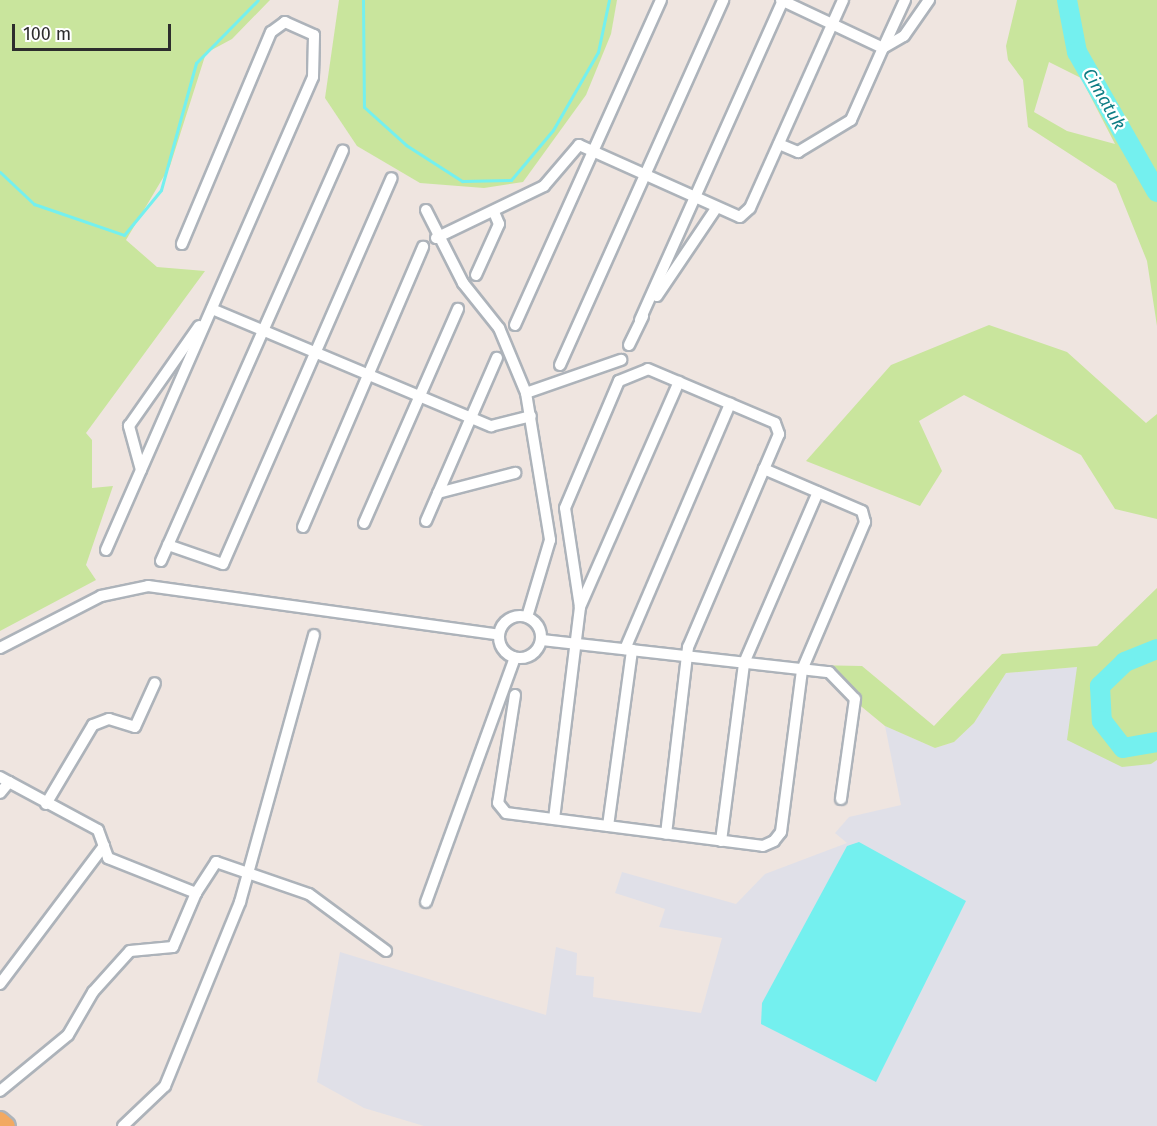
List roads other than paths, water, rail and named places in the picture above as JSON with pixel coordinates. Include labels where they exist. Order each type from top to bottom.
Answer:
[{"type":"main road","points":[[0,1120],[7,1126]]},
{"type":"street","points":[[515,325],[661,0]]},
{"type":"street","points":[[560,365],[723,0]]},
{"type":"street","points":[[629,345],[782,0],[883,48]]},
{"type":"street","points":[[436,238],[544,186],[572,149],[594,149],[740,217],[750,208],[843,0]]},
{"type":"street","points":[[779,144],[798,152],[851,120],[905,0]]},
{"type":"street","points":[[883,48],[904,36],[929,0]]},
{"type":"street","points":[[106,550],[313,77],[314,35],[285,22],[271,32],[182,244]]},
{"type":"street","points":[[161,561],[343,150]]},
{"type":"street","points":[[168,545],[223,564],[392,178]]},
{"type":"street","points":[[640,320],[717,207]]},
{"type":"street","points":[[426,210],[436,238],[499,328],[526,393],[550,540],[527,617]]},
{"type":"street","points":[[476,275],[499,224],[494,212]]},
{"type":"street","points":[[303,527],[423,247]]},
{"type":"street","points":[[212,309],[491,426],[531,416]]},
{"type":"street","points":[[141,470],[129,426],[212,309]]},
{"type":"street","points":[[363,523],[458,309]]},
{"type":"street","points":[[426,521],[497,358]]},
{"type":"street","points":[[526,393],[621,360]]},
{"type":"street","points":[[554,819],[580,607],[566,501],[618,381],[648,369],[730,404],[779,429],[687,656],[666,834]]},
{"type":"street","points":[[580,607],[679,382]]},
{"type":"street","points":[[608,826],[629,650],[730,404]]},
{"type":"street","points":[[515,695],[498,803],[506,813],[763,846],[781,832],[802,669],[865,522],[862,511],[764,469]]},
{"type":"street","points":[[438,493],[515,473]]},
{"type":"street","points":[[721,841],[744,663],[818,492]]},
{"type":"street","points":[[0,648],[101,596],[148,586],[499,635]]},
{"type":"street","points":[[527,617],[538,626],[542,640],[535,653],[515,658],[502,650],[499,635],[506,622],[527,617]]},
{"type":"street","points":[[123,1126],[165,1086],[240,902],[246,870],[314,635]]},
{"type":"street","points":[[542,640],[829,672],[855,699],[841,799]]},
{"type":"street","points":[[426,902],[515,658]]},
{"type":"street","points":[[46,804],[93,725],[109,720],[135,727],[155,683]]},
{"type":"street","points":[[0,793],[4,780],[98,830],[108,858],[196,893]]},
{"type":"street","points":[[0,984],[104,846]]},
{"type":"street","points":[[0,1091],[68,1035],[93,992],[129,951],[173,947],[196,893],[214,863],[246,870],[309,894],[386,951]]},
{"type":"water","points":[[859,842],[966,901],[876,1082],[761,1024],[762,1003],[847,846]]},
{"type":"waterway","points":[[0,172],[34,204],[124,235],[161,190],[196,63],[258,0]]},
{"type":"waterway","points":[[363,0],[364,107],[406,145],[462,181],[511,180],[553,130],[598,52],[609,0]]},
{"type":"waterway","name":"Cimatuk","points":[[1067,0],[1077,52],[1157,192]]},
{"type":"waterway","name":"Cimatuk","points":[[1157,649],[1125,662],[1100,686],[1102,721],[1123,748],[1157,742]]}]
